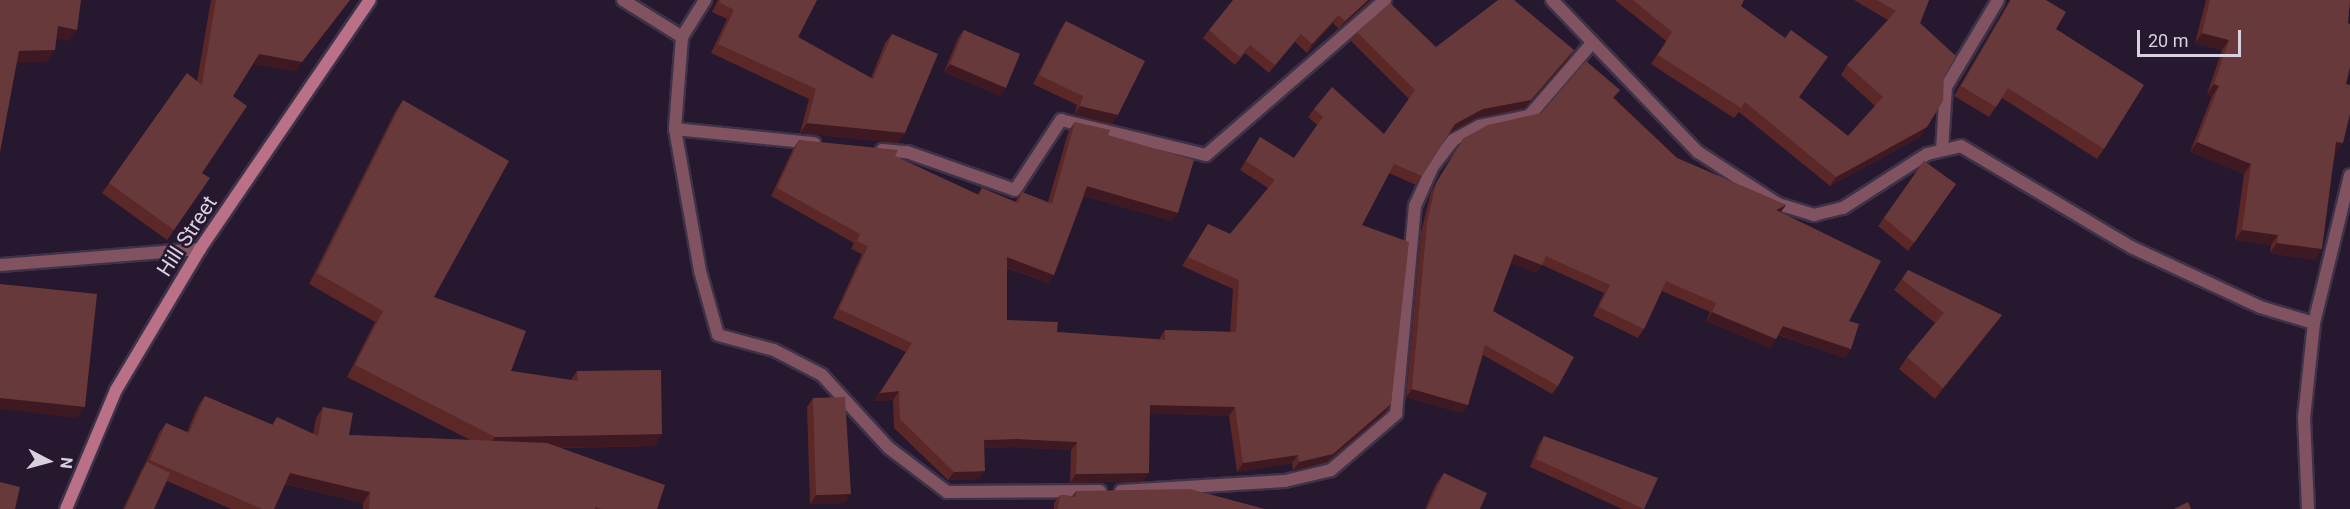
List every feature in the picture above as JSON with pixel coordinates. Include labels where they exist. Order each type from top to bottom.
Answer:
[{"type":"main road","name":"Hill Street","points":[[66,509],[116,390],[200,249],[370,0]]},
{"type":"street","points":[[623,0],[682,37]]},
{"type":"street","points":[[705,0],[682,37],[675,129],[700,272],[718,335],[774,350],[822,375],[889,448],[947,492],[1117,491],[1285,481],[1330,470],[1396,414],[1414,206],[1433,166],[1453,140],[1479,126],[1528,116],[1592,43]]},
{"type":"street","points":[[872,149],[907,152],[1015,190],[1061,120],[1206,155],[1385,0]]},
{"type":"street","points":[[1552,0],[1698,152],[1778,204],[1814,214],[1843,208],[1927,154],[1961,146],[1994,160],[2131,247],[2260,307],[2314,323]]},
{"type":"street","points":[[1942,150],[1946,87],[1998,0]]},
{"type":"street","points":[[675,129],[826,144]]},
{"type":"street","points":[[2308,509],[2304,418],[2314,323],[2350,175]]},
{"type":"street","points":[[0,265],[200,249]]},
{"type":"building","points":[[0,0],[81,0],[77,30],[58,26],[55,50],[19,51],[0,152]]},
{"type":"building","points":[[216,0],[350,0],[302,62],[259,54],[233,96],[247,106],[202,173],[210,178],[174,230],[109,183],[187,73],[202,85]]},
{"type":"building","points":[[720,0],[817,0],[798,37],[873,79],[892,34],[938,54],[905,133],[807,123],[816,89],[718,44],[734,10],[719,2]]},
{"type":"building","points":[[1233,0],[1368,0],[1345,21],[1339,15],[1312,44],[1301,34],[1275,65],[1250,45],[1240,57],[1209,30]]},
{"type":"building","points":[[1498,0],[1514,0],[1574,50],[1531,100],[1483,109],[1455,124],[1422,176],[1394,164],[1362,225],[1409,242],[1391,404],[1333,454],[1299,462],[1298,455],[1243,463],[1235,407],[1150,405],[1149,473],[1076,474],[1077,442],[1017,439],[984,440],[985,471],[954,472],[900,419],[899,391],[880,393],[912,343],[839,309],[868,246],[857,241],[860,234],[777,188],[799,140],[898,150],[895,156],[979,195],[982,188],[1018,203],[1022,192],[1052,204],[1075,122],[1110,130],[1108,135],[1194,160],[1178,213],[1087,186],[1054,275],[1007,257],[1007,320],[1058,322],[1057,332],[1165,340],[1165,330],[1236,332],[1239,280],[1188,257],[1208,224],[1230,234],[1275,180],[1246,161],[1260,137],[1294,158],[1323,117],[1314,109],[1332,87],[1384,134],[1415,90],[1357,32],[1390,3],[1436,47]]},
{"type":"building","points":[[1633,0],[1744,0],[1741,6],[1785,38],[1791,30],[1828,57],[1799,97],[1848,136],[1883,97],[1847,65],[1896,11],[1877,0],[1929,0],[1920,23],[1956,56],[1944,77],[1943,101],[1927,127],[1836,177],[1745,102],[1741,108],[1658,55],[1672,32]]},
{"type":"building","points":[[2011,0],[2046,0],[2066,12],[2056,29],[2144,85],[2104,149],[2008,88],[1996,107],[1961,86]]},
{"type":"building","points":[[2210,0],[2350,0],[2348,23],[2350,24],[2350,67],[2346,84],[2350,85],[2350,114],[2343,143],[2336,142],[2322,249],[2277,243],[2278,235],[2242,230],[2251,164],[2197,142],[2219,86],[2214,84],[2229,40],[2202,33]]},
{"type":"building","points":[[1066,21],[1145,61],[1118,115],[1080,106],[1083,96],[1039,75]]},
{"type":"building","points":[[964,30],[1020,54],[1006,88],[950,64]]},
{"type":"building","points":[[1586,61],[1620,90],[1613,98],[1677,158],[1786,205],[1776,210],[1881,261],[1849,321],[1859,324],[1851,349],[1783,326],[1776,339],[1712,312],[1716,303],[1666,281],[1644,329],[1599,307],[1610,285],[1546,256],[1542,265],[1514,254],[1493,311],[1574,357],[1558,386],[1485,345],[1468,405],[1412,389],[1427,223],[1436,183],[1464,138],[1488,125],[1541,113]]},
{"type":"building","points":[[403,100],[509,161],[434,297],[526,331],[511,371],[578,381],[577,371],[661,370],[662,434],[495,437],[355,365],[383,311],[317,273]]},
{"type":"building","points":[[1924,161],[1956,184],[1914,243],[1884,218]]},
{"type":"building","points":[[1908,270],[2002,315],[1943,388],[1907,357],[1944,313],[1902,279]]},
{"type":"building","points":[[0,284],[97,294],[85,407],[0,398]]},
{"type":"building","points":[[205,396],[273,425],[277,417],[318,436],[323,407],[353,413],[349,435],[547,443],[665,485],[657,509],[595,507],[595,509],[369,509],[370,492],[290,473],[274,509],[262,509],[150,460],[166,423],[189,433]]},
{"type":"building","points":[[845,397],[851,494],[816,495],[813,398]]},
{"type":"building","points":[[1544,436],[1658,478],[1644,509],[1536,459]]},
{"type":"building","points":[[147,462],[170,473],[154,509],[125,509]]},
{"type":"building","points":[[1444,473],[1487,493],[1480,509],[1427,509]]},
{"type":"building","points":[[0,482],[20,487],[15,509],[0,509]]},
{"type":"building","points":[[1190,489],[1265,509],[1058,509],[1060,495],[1076,497],[1076,491]]},
{"type":"building","points":[[2188,502],[2191,509],[2174,509]]}]
